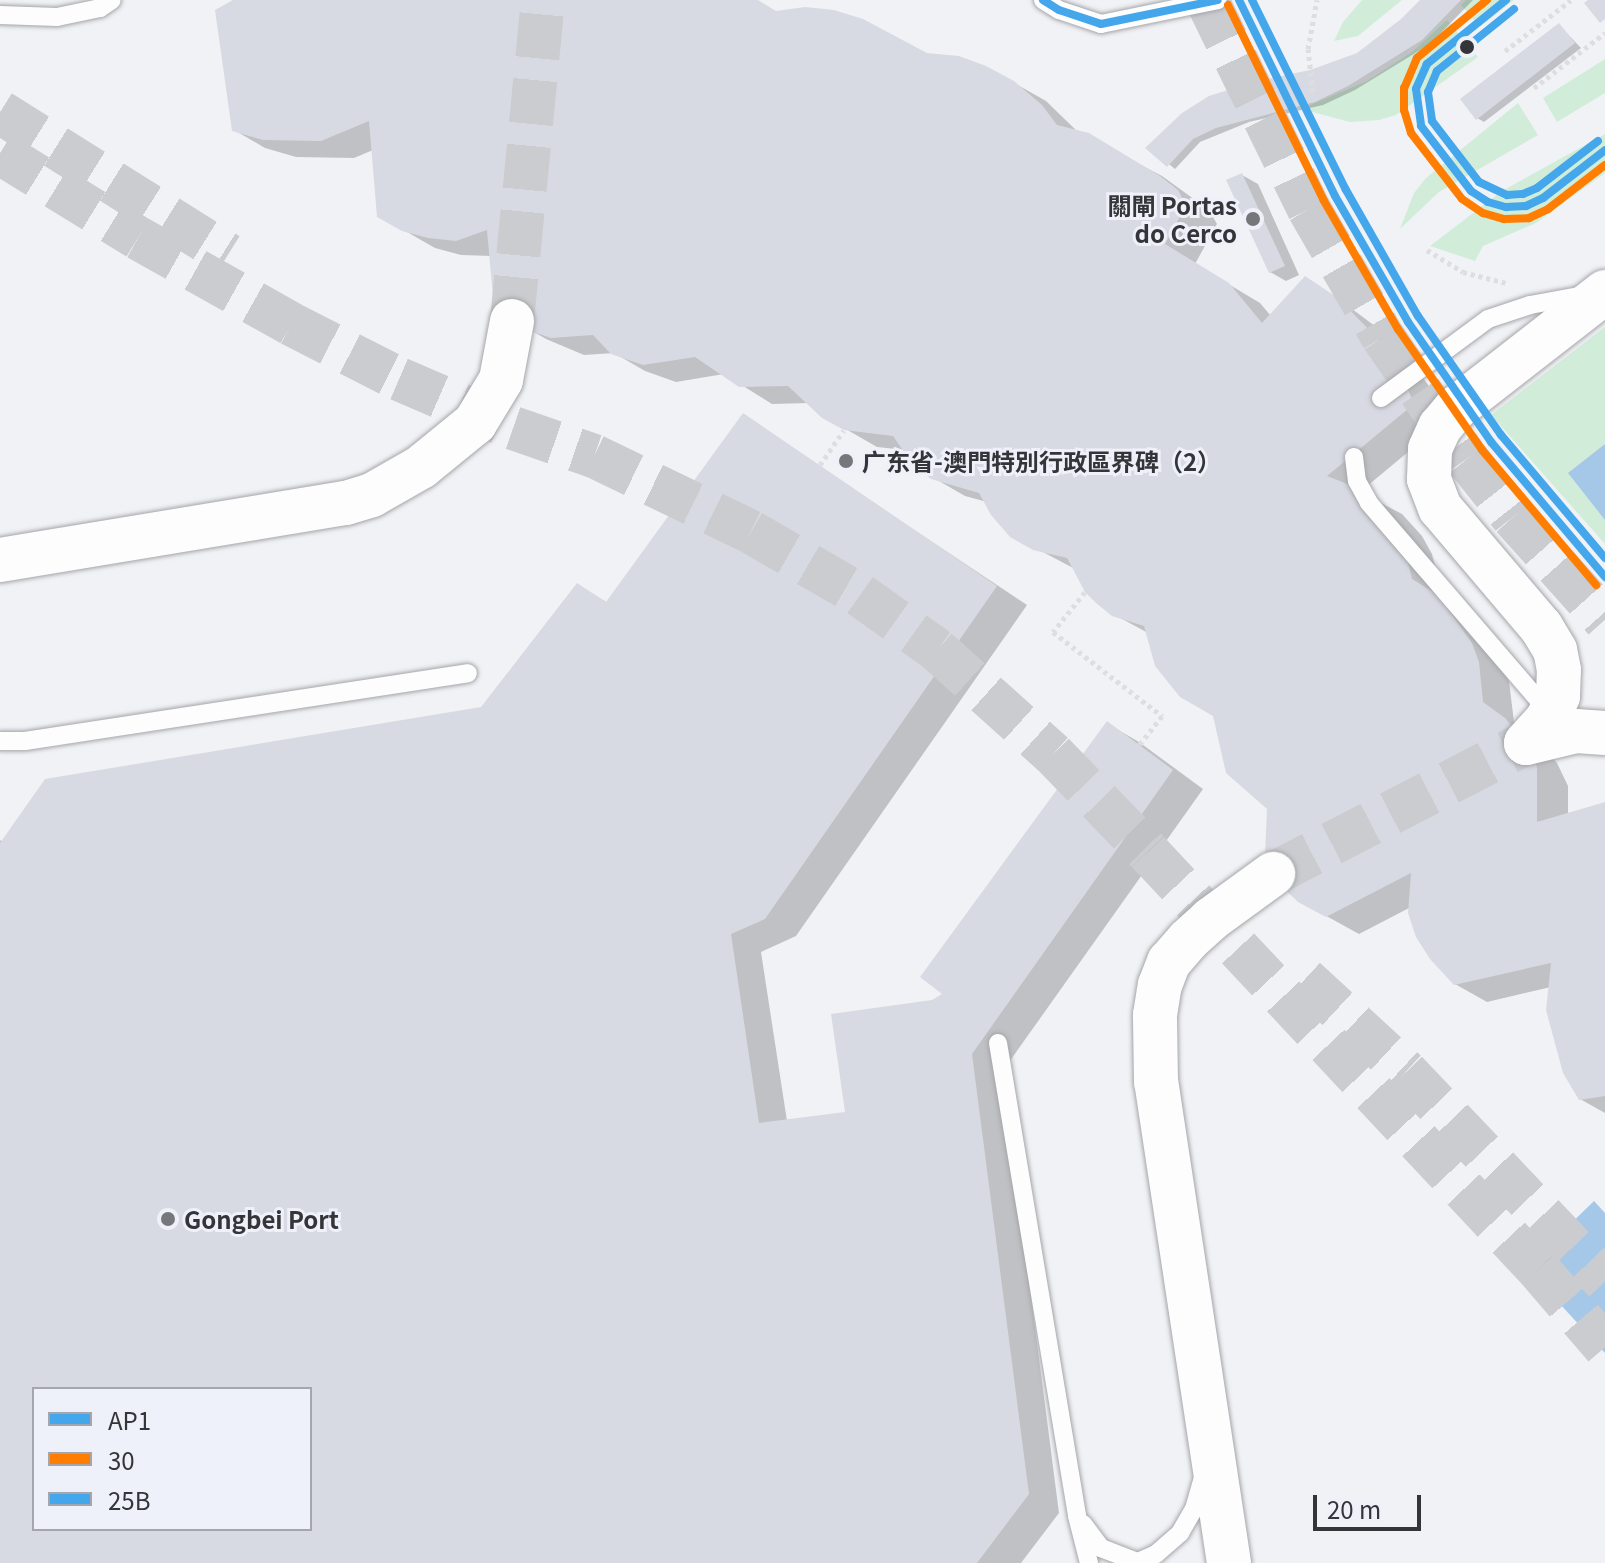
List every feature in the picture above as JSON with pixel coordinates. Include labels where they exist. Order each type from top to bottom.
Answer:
[{"type":"main road","points":[[1605,289],[1451,412],[1437,432],[1429,455],[1429,479],[1440,508],[1552,644],[1560,682],[1538,728],[1605,733]]},
{"type":"main road","points":[[0,560],[346,503],[372,495],[421,467],[475,423],[501,380],[512,321]]},
{"type":"main road","points":[[1229,1563],[1156,1082],[1155,1015],[1160,985],[1169,962],[1211,919],[1273,874]]},
{"type":"lane","points":[[1043,0],[1059,10],[1101,24],[1218,0]]},
{"type":"lane","points":[[0,15],[57,17],[99,3]]},
{"type":"lane","points":[[1381,398],[1488,319],[1605,289]]},
{"type":"lane","points":[[1354,457],[1357,481],[1369,503],[1538,728]]},
{"type":"lane","points":[[0,741],[25,741],[468,673]]},
{"type":"lane","points":[[998,1043],[1077,1516],[1089,1563]]},
{"type":"lane","points":[[1077,1516],[1101,1548],[1115,1556],[1138,1562],[1156,1554],[1180,1533],[1194,1509],[1203,1480],[1209,1434]]},
{"type":"path","points":[[1313,92],[1308,49],[1317,0]]},
{"type":"path","points":[[1505,51],[1571,0]]},
{"type":"path","points":[[1534,88],[1605,33]]},
{"type":"path","points":[[1427,250],[1463,272],[1511,283]]},
{"type":"path","points":[[820,465],[844,430]]},
{"type":"path","points":[[1085,592],[1053,632],[1162,716],[1139,745]]},
{"type":"green space","points":[[1362,0],[1402,0],[1358,36],[1334,41],[1343,22]]},
{"type":"green space","points":[[1466,0],[1514,0],[1480,27],[1461,5]]},
{"type":"green space","points":[[1447,20],[1478,57],[1396,115],[1350,122],[1301,109],[1367,81],[1412,52]]},
{"type":"green space","points":[[1605,59],[1605,93],[1557,122],[1543,98]]},
{"type":"green space","points":[[1518,103],[1538,135],[1439,192],[1400,229],[1414,193],[1426,178]]},
{"type":"green space","points":[[1605,134],[1605,173],[1536,223],[1483,246],[1475,261],[1430,246],[1502,191]]},
{"type":"green space","points":[[1605,327],[1605,544],[1491,415]]},
{"type":"water","points":[[1605,444],[1605,520],[1568,473]]},
{"type":"water","points":[[1594,1201],[1605,1213],[1605,1353],[1526,1267]]},
{"type":"building","points":[[233,0],[758,0],[776,11],[805,7],[834,10],[863,19],[927,53],[959,56],[986,66],[1014,81],[1042,105],[1057,125],[1089,133],[1160,176],[1178,190],[1186,205],[1165,244],[1229,283],[1262,323],[1305,276],[1338,298],[1385,346],[1398,366],[1414,404],[1327,476],[1370,493],[1401,534],[1412,579],[1438,595],[1472,643],[1479,662],[1483,702],[1505,718],[1526,743],[1537,767],[1537,822],[1605,802],[1605,1096],[1579,1100],[1563,1073],[1546,1010],[1551,963],[1454,985],[1430,959],[1416,937],[1408,913],[1411,873],[1326,917],[1298,902],[1280,885],[1265,855],[1267,809],[1226,773],[1213,716],[1180,697],[1155,666],[1144,626],[1112,616],[1096,603],[1085,592],[1067,558],[1033,550],[1010,537],[991,515],[979,493],[931,479],[911,462],[893,436],[844,430],[822,418],[788,386],[739,387],[695,357],[643,365],[611,354],[593,335],[551,338],[522,328],[494,308],[487,230],[456,241],[428,238],[402,231],[377,217],[369,121],[321,141],[263,140],[232,131],[215,10]]},
{"type":"building","points":[[1420,0],[1461,0],[1422,40],[1348,86],[1315,102],[1216,128],[1193,139],[1167,167],[1145,148],[1182,113],[1209,96],[1253,82],[1310,70],[1357,53]]},
{"type":"building","points":[[1588,0],[1605,0],[1605,19],[1600,23],[1584,3]]},
{"type":"building","points":[[1559,23],[1575,43],[1476,120],[1460,99]]},
{"type":"building","points":[[1242,173],[1285,266],[1269,273],[1226,180]]},
{"type":"building","points":[[743,413],[997,586],[765,919],[731,934],[759,1123],[845,1112],[831,1014],[932,1000],[942,994],[920,977],[1107,721],[1173,770],[972,1054],[1029,1494],[977,1563],[0,1563],[0,843],[45,779],[481,707],[577,583],[606,602]]},
{"type":"tunnel","points":[[512,321],[543,0]]},
{"type":"tunnel","points":[[1207,0],[1309,209],[1383,337],[1467,459],[1513,517],[1605,620]]},
{"type":"tunnel","points":[[0,112],[228,255]]},
{"type":"tunnel","points":[[0,153],[138,238],[291,324],[399,379],[513,428],[594,456],[751,532],[860,595],[937,650],[1053,754],[1148,852],[1538,1269],[1605,1347]]},
{"type":"tunnel","points":[[1273,874],[1526,743]]},
{"type":"tunnel","points":[[1305,979],[1406,1072],[1605,1281]]},
{"type":"transit line","name":"AP1","points":[[1043,0],[1059,10],[1101,24],[1218,0]]},
{"type":"transit line","name":"AP1","points":[[1239,0],[1335,196],[1408,322],[1491,442],[1605,577]]},
{"type":"transit line","name":"25B","points":[[1252,0],[1346,190],[1418,316],[1501,435],[1605,558]]},
{"type":"transit line","name":"30","points":[[1487,0],[1417,58],[1404,88],[1404,110],[1411,133],[1462,199],[1483,213],[1504,219],[1529,218],[1548,209],[1605,165]]},
{"type":"transit line","name":"AP1","points":[[1506,0],[1427,64],[1416,89],[1421,126],[1471,191],[1488,202],[1506,207],[1526,206],[1543,198],[1605,150]]},
{"type":"transit line","name":"30","points":[[1228,5],[1324,201],[1398,329],[1482,450],[1596,585]]},
{"type":"transit line","name":"25B","points":[[1514,9],[1437,71],[1428,92],[1432,121],[1479,182],[1507,195],[1523,194],[1537,188],[1598,141]]},
{"type":"place","name":"關閘 Portas do Cerco","points":[[1253,219]]},
{"type":"place","name":"广东省-澳門特別行政區界碑（2）","points":[[846,461]]},
{"type":"place","name":"Gongbei Port","points":[[168,1219]]}]
